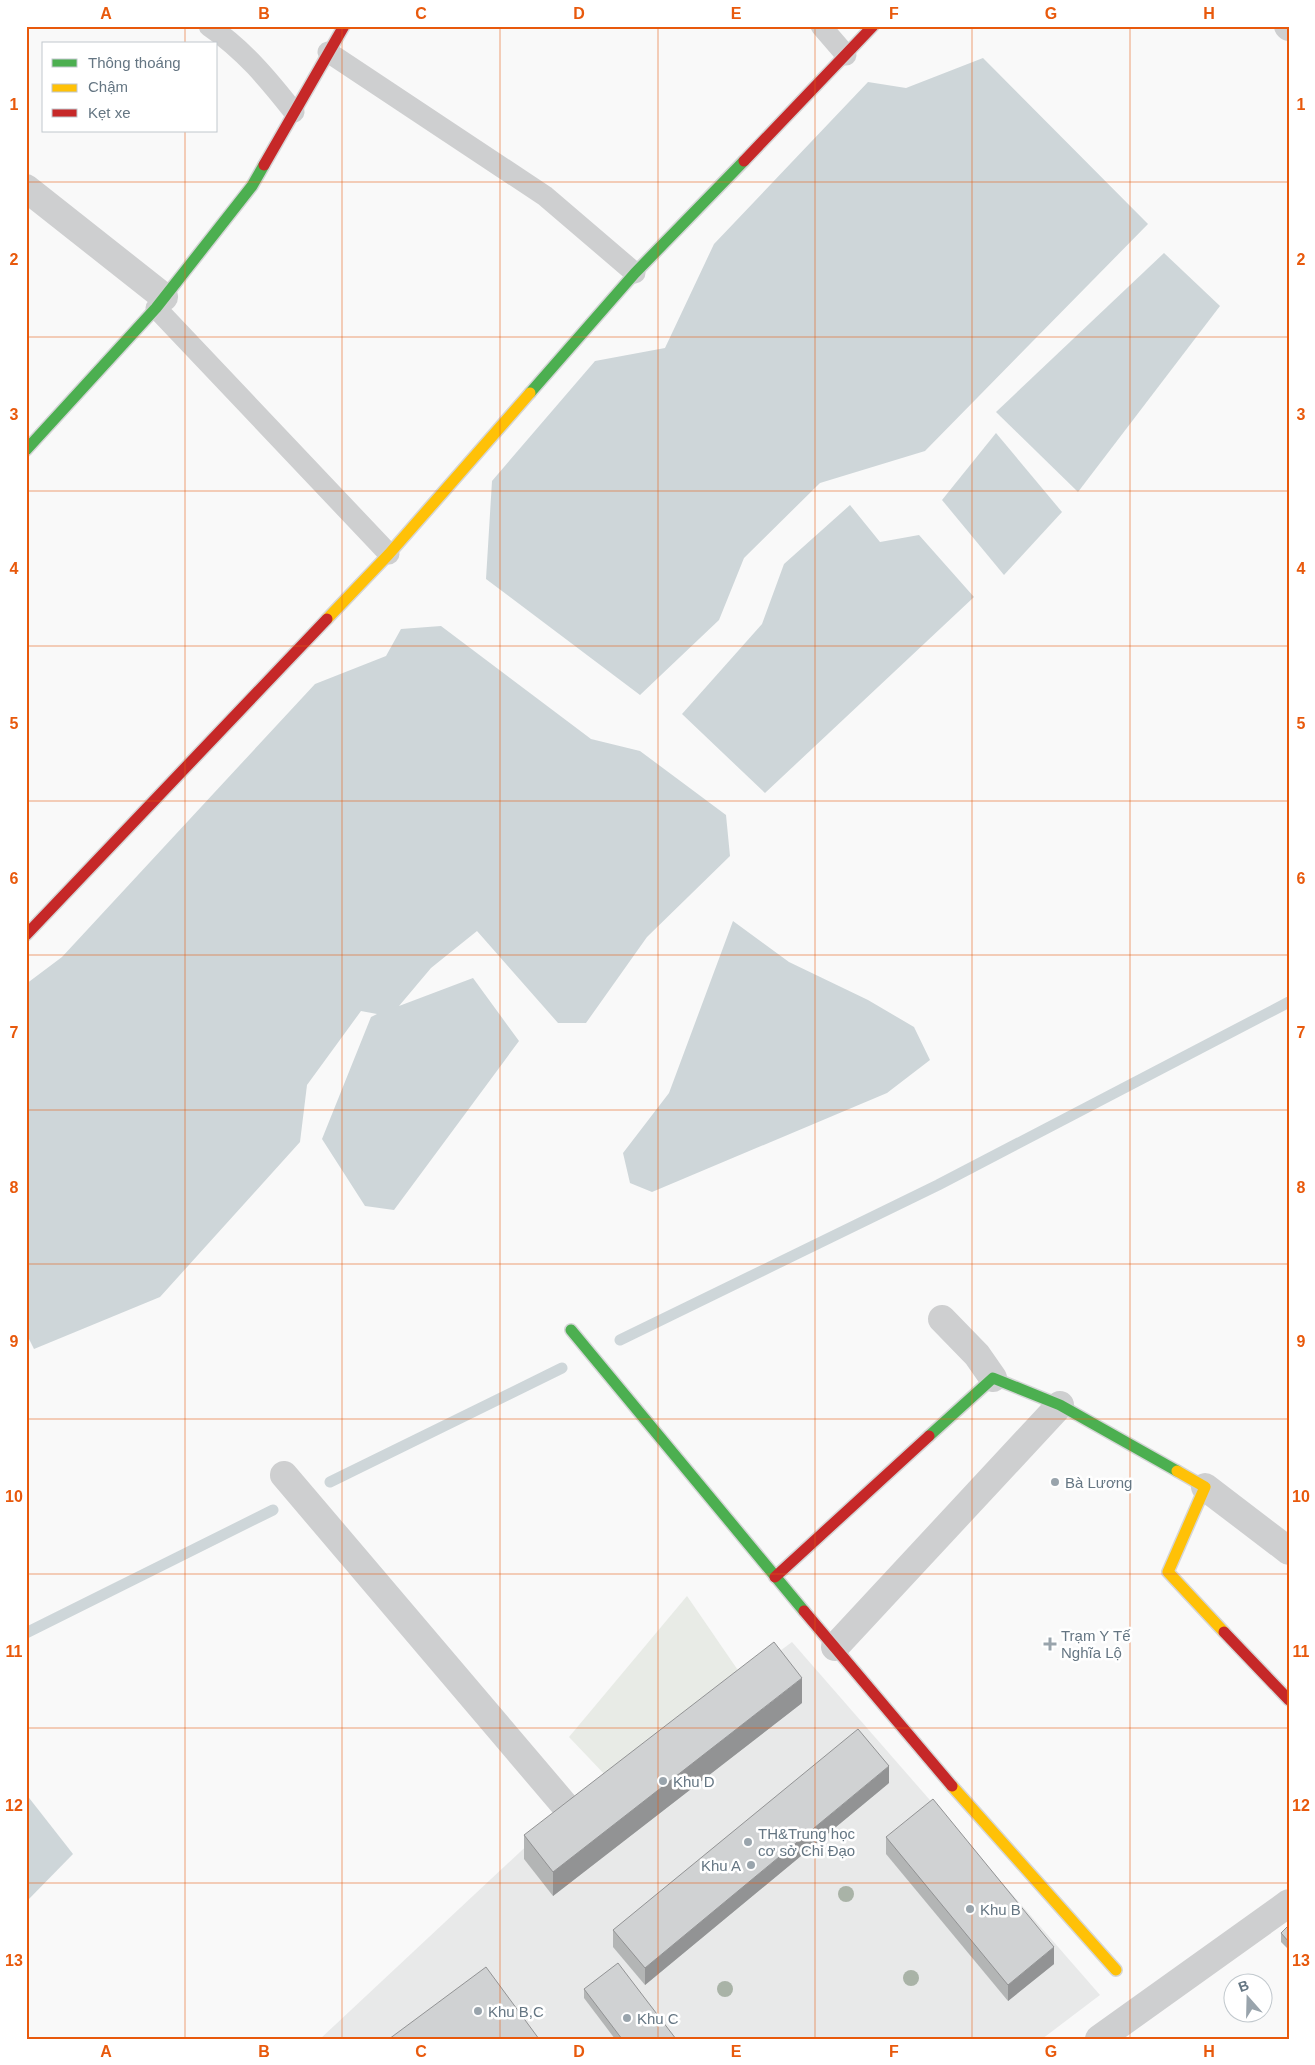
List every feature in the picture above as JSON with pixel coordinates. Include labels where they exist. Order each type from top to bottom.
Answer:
[{"type":"street","points":[[26,450],[160,302],[252,186],[344,26]]},
{"type":"street","points":[[26,935],[389,554],[635,273],[873,26]]},
{"type":"street","points":[[26,188],[160,302]]},
{"type":"street","points":[[942,1320],[977,1355],[993,1378],[1060,1405],[1205,1487],[1289,1551]]},
{"type":"street","points":[[571,1330],[775,1577],[975,1813],[1116,1970]]},
{"type":"street","points":[[775,1577],[993,1378]]},
{"type":"street","points":[[835,1647],[1060,1405]]},
{"type":"street","points":[[284,1476],[567,1808]]},
{"type":"street","points":[[1205,1487],[1168,1572],[1289,1700]]},
{"type":"street","points":[[1099,2039],[1289,1903]]},
{"type":"lane","points":[[209,26],[240,50],[267,77],[294,112]]},
{"type":"lane","points":[[821,26],[846,55]]},
{"type":"lane","points":[[328,52],[545,196],[635,273]]},
{"type":"lane","points":[[160,302],[389,554]]},
{"type":"shaded area","points":[[983,58],[1148,224],[925,451],[820,483],[744,558],[719,620],[640,695],[486,579],[492,481],[595,361],[665,348],[714,244],[868,82],[906,88]]},
{"type":"shaded area","points":[[1164,253],[1220,306],[1078,492],[996,412]]},
{"type":"shaded area","points":[[996,433],[1062,512],[1004,575],[942,500]]},
{"type":"shaded area","points":[[850,505],[880,542],[919,535],[974,597],[765,793],[682,714],[762,624],[784,564]]},
{"type":"shaded area","points":[[441,626],[591,739],[640,751],[726,815],[730,856],[647,937],[586,1023],[558,1023],[477,931],[431,968],[399,1006],[473,978],[519,1041],[394,1210],[365,1206],[322,1139],[371,1017],[377,1014],[361,1011],[307,1085],[300,1142],[160,1297],[34,1349],[26,1333],[26,984],[62,957],[315,684],[386,656],[401,629]]},
{"type":"shaded area","points":[[733,921],[789,962],[868,1000],[914,1027],[930,1060],[887,1093],[652,1192],[630,1183],[623,1153],[669,1093]]},
{"type":"shaded area","points":[[687,1596],[744,1679],[608,1778],[569,1737]]},
{"type":"shaded area","name":"TH&Trung học cơ sở Chỉ Đạo","points":[[792,1642],[1100,1995],[1042,2039],[320,2039],[567,1808]]},
{"type":"shaded area","points":[[26,1794],[73,1854],[26,1902]]},
{"type":"building","points":[[774,1642],[802,1678],[553,1872],[524,1835]]},
{"type":"building","name":"Khu A","points":[[858,1729],[889,1766],[645,1968],[613,1930]]},
{"type":"building","name":"Khu B","points":[[933,1799],[1054,1947],[1008,1985],[886,1837]]},
{"type":"building","points":[[1289,1925],[1289,1942],[1281,1933]]},
{"type":"building","name":"Khu C","points":[[618,1963],[676,2039],[622,2039],[584,1989]]},
{"type":"building","points":[[486,1967],[539,2039],[389,2039]]},
{"type":"waterway","points":[[620,1340],[938,1185],[1289,1002]]},
{"type":"waterway","points":[[330,1482],[562,1368]]},
{"type":"waterway","points":[[26,1633],[273,1510]]},
{"type":"traffic: fast","points":[[530,393],[635,273],[744,161]]},
{"type":"traffic: fast","points":[[26,450],[156,308],[252,186],[264,165]]},
{"type":"traffic: fast","points":[[571,1330],[804,1611]]},
{"type":"traffic: fast","points":[[929,1436],[993,1378],[1060,1405],[1177,1471]]},
{"type":"traffic: slow","points":[[327,619],[389,554],[530,393]]},
{"type":"traffic: slow","points":[[1177,1471],[1205,1487],[1168,1572],[1224,1632]]},
{"type":"traffic: slow","points":[[952,1786],[1116,1970]]},
{"type":"traffic: jam","points":[[264,165],[344,26]]},
{"type":"traffic: jam","points":[[744,161],[873,26]]},
{"type":"traffic: jam","points":[[26,935],[327,619]]},
{"type":"traffic: jam","points":[[775,1577],[929,1436]]},
{"type":"traffic: jam","points":[[804,1611],[952,1786]]},
{"type":"traffic: jam","points":[[1224,1632],[1289,1700]]},
{"type":"place","name":"Bà Lương","points":[[1055,1482]]},
{"type":"place","name":"Trạm Y Tế Nghĩa Lộ","points":[[1050,1644]]},
{"type":"place","name":"Khu D","points":[[663,1781]]},
{"type":"place","name":"TH&Trung học cơ sở Chỉ Đạo","points":[[748,1842]]},
{"type":"place","name":"Khu A","points":[[751,1865]]},
{"type":"place","name":"Khu B","points":[[970,1909]]},
{"type":"place","name":"Khu B,C","points":[[478,2011]]},
{"type":"place","name":"Khu C","points":[[627,2018]]}]
